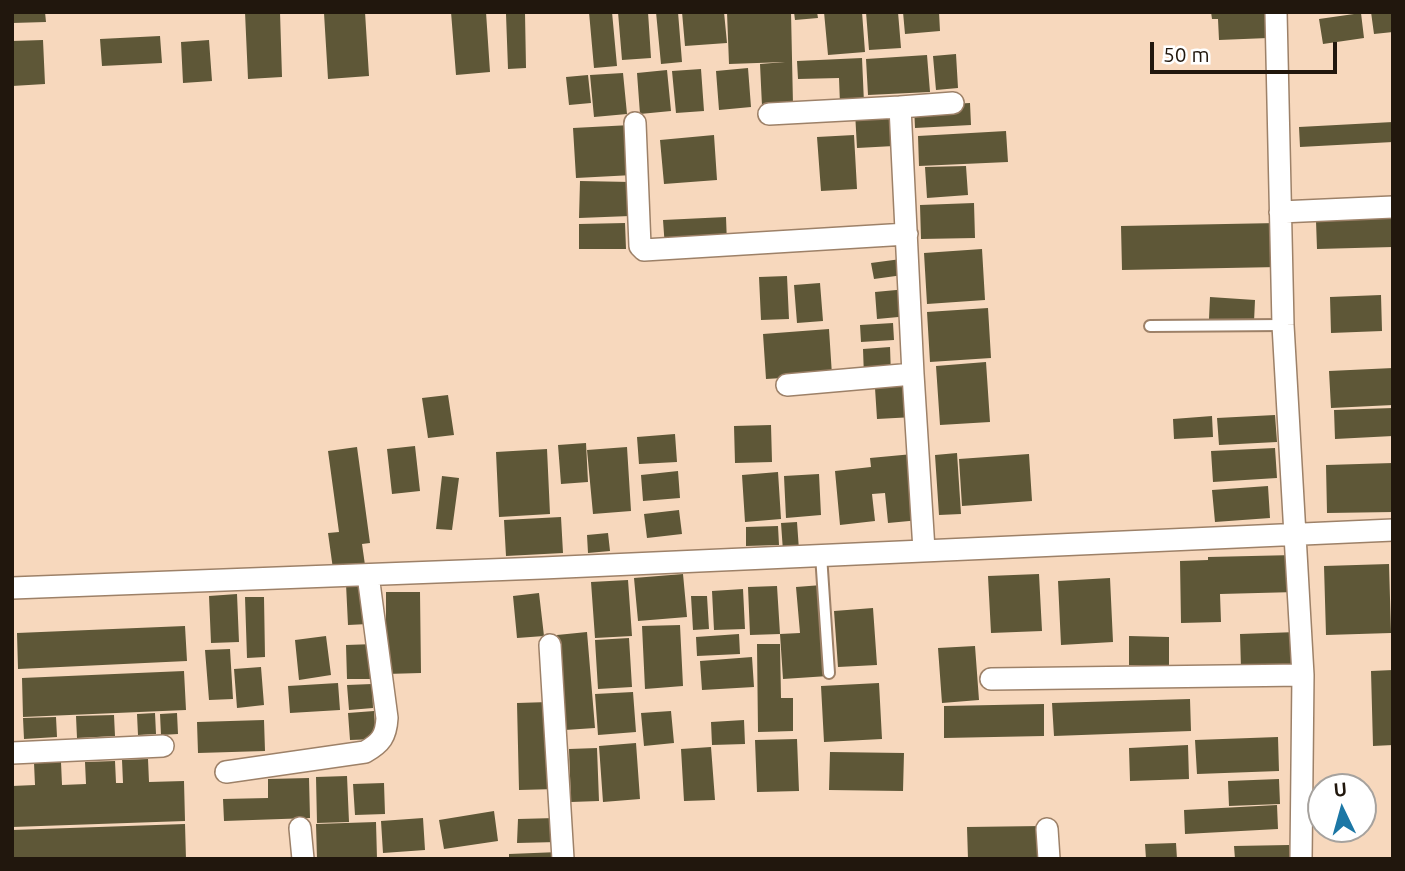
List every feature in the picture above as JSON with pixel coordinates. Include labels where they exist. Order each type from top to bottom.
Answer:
[{"type":"street","points":[[1276,12],[1283,325],[1303,675],[1301,859]]},
{"type":"street","points":[[769,114],[953,103]]},
{"type":"street","points":[[900,107],[924,550]]},
{"type":"street","points":[[635,123],[640,246],[644,250],[908,234]]},
{"type":"street","points":[[1280,212],[1393,207]]},
{"type":"street","points":[[787,385],[913,374]]},
{"type":"street","points":[[12,588],[1393,530]]},
{"type":"street","points":[[226,772],[365,752],[381,741],[386,732],[387,718],[368,575]]},
{"type":"street","points":[[550,645],[564,859]]},
{"type":"street","points":[[991,679],[1303,675]]},
{"type":"street","points":[[12,753],[163,746]]},
{"type":"street","points":[[300,828],[303,859]]},
{"type":"street","points":[[1047,829],[1049,859]]},
{"type":"lane","points":[[1150,326],[1283,325]]},
{"type":"lane","points":[[821,555],[829,673]]},
{"type":"building","points":[[12,12],[45,12],[46,22],[12,23]]},
{"type":"building","points":[[245,12],[280,12],[282,77],[248,79]]},
{"type":"building","points":[[365,12],[369,76],[328,79],[324,13]]},
{"type":"building","points":[[451,12],[486,12],[490,72],[456,75]]},
{"type":"building","points":[[589,12],[612,12],[617,66],[594,68]]},
{"type":"building","points":[[618,12],[648,12],[651,58],[622,60]]},
{"type":"building","points":[[656,12],[678,12],[682,62],[661,64]]},
{"type":"building","points":[[682,12],[724,12],[727,43],[685,46]]},
{"type":"building","points":[[727,12],[791,12],[793,105],[762,106],[760,64],[785,62],[729,64]]},
{"type":"building","points":[[794,12],[817,12],[818,18],[795,20]]},
{"type":"building","points":[[824,12],[862,12],[865,52],[828,55]]},
{"type":"building","points":[[866,12],[898,12],[901,48],[869,50]]},
{"type":"building","points":[[903,12],[939,12],[940,31],[905,34]]},
{"type":"building","points":[[1211,12],[1267,12],[1268,38],[1219,40],[1218,19],[1212,19]]},
{"type":"building","points":[[1371,12],[1393,12],[1393,32],[1374,34]]},
{"type":"building","points":[[525,13],[526,68],[508,69],[506,14]]},
{"type":"building","points":[[1361,13],[1364,38],[1323,44],[1319,19]]},
{"type":"building","points":[[160,36],[162,63],[102,66],[100,39]]},
{"type":"building","points":[[43,40],[45,84],[12,86],[12,41]]},
{"type":"building","points":[[209,40],[212,81],[183,83],[181,42]]},
{"type":"building","points":[[956,54],[958,88],[936,90],[933,56]]},
{"type":"building","points":[[927,55],[930,92],[868,95],[866,59]]},
{"type":"building","points":[[862,58],[864,103],[840,104],[839,78],[798,79],[797,61]]},
{"type":"building","points":[[748,68],[751,107],[719,110],[716,71]]},
{"type":"building","points":[[701,69],[704,111],[676,113],[672,71]]},
{"type":"building","points":[[667,70],[671,111],[640,114],[637,73]]},
{"type":"building","points":[[623,73],[627,114],[594,117],[590,75]]},
{"type":"building","points":[[588,75],[591,103],[569,105],[566,77]]},
{"type":"building","points":[[970,103],[971,125],[915,128],[914,106]]},
{"type":"building","points":[[892,110],[894,146],[857,148],[855,112]]},
{"type":"building","points":[[1393,122],[1393,142],[1300,147],[1299,127]]},
{"type":"building","points":[[631,125],[633,175],[576,178],[573,128]]},
{"type":"building","points":[[1006,131],[1008,162],[919,166],[918,136]]},
{"type":"building","points":[[714,135],[717,180],[664,184],[660,140]]},
{"type":"building","points":[[854,135],[857,189],[821,191],[817,137]]},
{"type":"building","points":[[966,166],[968,195],[927,198],[925,167]]},
{"type":"building","points":[[580,181],[631,182],[630,216],[579,218]]},
{"type":"building","points":[[974,203],[975,238],[921,239],[920,205]]},
{"type":"building","points":[[726,217],[727,244],[665,248],[663,220]]},
{"type":"building","points":[[1393,218],[1393,247],[1317,249],[1316,221]]},
{"type":"building","points":[[625,223],[626,249],[579,249],[579,224]]},
{"type":"building","points":[[1278,223],[1279,267],[1122,270],[1121,226]]},
{"type":"building","points":[[982,249],[985,300],[927,304],[924,253]]},
{"type":"building","points":[[901,259],[903,275],[874,279],[871,263]]},
{"type":"building","points":[[787,276],[789,319],[761,320],[759,277]]},
{"type":"building","points":[[820,283],[823,321],[797,323],[794,285]]},
{"type":"building","points":[[907,289],[909,316],[877,319],[875,292]]},
{"type":"building","points":[[1381,295],[1382,331],[1331,333],[1330,297]]},
{"type":"building","points":[[1210,297],[1255,300],[1254,322],[1209,319]]},
{"type":"building","points":[[988,308],[991,358],[930,362],[927,312]]},
{"type":"building","points":[[893,323],[894,340],[861,342],[860,325]]},
{"type":"building","points":[[829,329],[832,375],[766,379],[763,334]]},
{"type":"building","points":[[890,347],[891,375],[864,377],[863,349]]},
{"type":"building","points":[[986,362],[990,422],[940,425],[936,366]]},
{"type":"building","points":[[1393,368],[1393,405],[1331,408],[1329,371]]},
{"type":"building","points":[[912,385],[914,417],[877,419],[875,388]]},
{"type":"building","points":[[448,395],[454,435],[428,438],[422,398]]},
{"type":"building","points":[[1393,408],[1393,436],[1335,439],[1334,410]]},
{"type":"building","points":[[1275,415],[1277,442],[1219,445],[1217,418]]},
{"type":"building","points":[[1212,416],[1213,437],[1174,439],[1173,419]]},
{"type":"building","points":[[771,425],[772,462],[735,463],[734,426]]},
{"type":"building","points":[[675,434],[677,462],[639,464],[637,437]]},
{"type":"building","points":[[586,443],[588,482],[561,484],[558,445]]},
{"type":"building","points":[[415,446],[420,491],[392,494],[387,449]]},
{"type":"building","points":[[357,447],[370,543],[362,544],[365,565],[333,569],[328,533],[339,532],[328,451]]},
{"type":"building","points":[[627,447],[631,511],[593,514],[587,450]]},
{"type":"building","points":[[1275,448],[1277,478],[1213,482],[1211,451]]},
{"type":"building","points":[[547,449],[550,514],[499,517],[496,452]]},
{"type":"building","points":[[957,453],[961,514],[939,515],[935,455]]},
{"type":"building","points":[[913,454],[920,520],[888,523],[885,493],[872,494],[875,521],[840,525],[835,471],[871,467],[870,458]]},
{"type":"building","points":[[1029,454],[1032,501],[962,506],[959,459]]},
{"type":"building","points":[[1393,463],[1393,512],[1327,513],[1326,465]]},
{"type":"building","points":[[678,471],[680,498],[643,501],[641,475]]},
{"type":"building","points":[[778,472],[781,519],[745,522],[742,475]]},
{"type":"building","points":[[819,474],[821,515],[786,518],[784,476]]},
{"type":"building","points":[[442,476],[459,478],[452,530],[436,529]]},
{"type":"building","points":[[1268,486],[1270,518],[1215,522],[1212,490]]},
{"type":"building","points":[[679,510],[682,534],[647,538],[644,514]]},
{"type":"building","points":[[561,517],[563,553],[506,556],[504,520]]},
{"type":"building","points":[[797,522],[799,550],[783,551],[781,523]]},
{"type":"building","points":[[778,526],[779,545],[746,546],[746,527]]},
{"type":"building","points":[[608,533],[610,551],[588,553],[587,535]]},
{"type":"building","points":[[1295,555],[1296,592],[1220,594],[1221,622],[1181,623],[1180,561],[1208,560],[1208,557]]},
{"type":"building","points":[[1389,564],[1391,633],[1326,635],[1324,566]]},
{"type":"building","points":[[683,574],[687,617],[638,621],[634,578]]},
{"type":"building","points":[[1039,574],[1042,631],[991,633],[988,576]]},
{"type":"building","points":[[1110,578],[1113,642],[1061,645],[1058,581]]},
{"type":"building","points":[[628,580],[632,636],[595,638],[591,582]]},
{"type":"building","points":[[365,583],[368,624],[348,625],[346,584]]},
{"type":"building","points":[[822,585],[828,676],[783,679],[780,634],[800,633],[796,587]]},
{"type":"building","points":[[777,586],[780,634],[750,635],[748,587]]},
{"type":"building","points":[[743,589],[745,629],[714,630],[712,591]]},
{"type":"building","points":[[386,592],[420,592],[421,673],[386,674]]},
{"type":"building","points":[[539,593],[544,636],[517,638],[513,596]]},
{"type":"building","points":[[237,594],[239,642],[211,643],[209,596]]},
{"type":"building","points":[[691,596],[707,596],[709,629],[693,630]]},
{"type":"building","points":[[245,597],[264,597],[265,657],[247,658]]},
{"type":"building","points":[[873,608],[877,665],[838,667],[834,611]]},
{"type":"building","points":[[680,625],[683,686],[645,689],[642,626]]},
{"type":"building","points":[[185,626],[187,661],[18,669],[17,633]]},
{"type":"building","points":[[587,632],[595,728],[565,730],[557,635]]},
{"type":"building","points":[[1297,632],[1298,667],[1241,669],[1240,634]]},
{"type":"building","points":[[739,634],[740,654],[697,656],[696,637]]},
{"type":"building","points":[[326,636],[331,675],[299,680],[295,640]]},
{"type":"building","points":[[1129,636],[1169,637],[1169,666],[1129,665]]},
{"type":"building","points":[[629,638],[632,687],[598,689],[595,640]]},
{"type":"building","points":[[375,644],[376,679],[347,679],[346,645]]},
{"type":"building","points":[[757,644],[780,644],[781,698],[793,698],[793,731],[758,732]]},
{"type":"building","points":[[975,646],[979,700],[942,703],[938,648]]},
{"type":"building","points":[[230,649],[233,699],[209,700],[205,650]]},
{"type":"building","points":[[752,657],[754,687],[702,690],[700,661]]},
{"type":"building","points":[[261,667],[264,705],[237,708],[234,669]]},
{"type":"building","points":[[1393,670],[1393,745],[1373,746],[1371,671]]},
{"type":"building","points":[[184,671],[186,710],[23,717],[22,678]]},
{"type":"building","points":[[338,683],[340,710],[290,713],[288,686]]},
{"type":"building","points":[[879,683],[882,739],[824,742],[821,686]]},
{"type":"building","points":[[372,684],[373,708],[349,710],[347,685]]},
{"type":"building","points":[[633,692],[636,732],[598,735],[595,694]]},
{"type":"building","points":[[1190,699],[1191,731],[1054,736],[1052,703]]},
{"type":"building","points":[[549,702],[556,789],[519,790],[517,703]]},
{"type":"building","points":[[1044,704],[1044,736],[944,738],[944,706]]},
{"type":"building","points":[[374,711],[376,739],[350,740],[348,713]]},
{"type":"building","points":[[671,711],[674,743],[644,746],[641,713]]},
{"type":"building","points":[[155,713],[156,734],[138,735],[137,714]]},
{"type":"building","points":[[177,713],[178,734],[161,735],[160,714]]},
{"type":"building","points":[[114,715],[115,736],[77,738],[76,716]]},
{"type":"building","points":[[56,717],[57,737],[24,739],[23,718]]},
{"type":"building","points":[[264,720],[265,751],[198,753],[197,722]]},
{"type":"building","points":[[744,720],[745,744],[712,745],[711,722]]},
{"type":"building","points":[[1278,737],[1279,771],[1197,774],[1195,740]]},
{"type":"building","points":[[797,739],[799,791],[757,792],[755,740]]},
{"type":"building","points":[[636,743],[640,799],[603,802],[599,746]]},
{"type":"building","points":[[1188,745],[1189,779],[1130,781],[1129,748]]},
{"type":"building","points":[[711,747],[715,800],[684,801],[681,749]]},
{"type":"building","points":[[597,748],[599,801],[571,802],[569,749]]},
{"type":"building","points":[[830,752],[904,753],[903,791],[829,790]]},
{"type":"building","points":[[148,759],[149,782],[184,781],[185,821],[12,827],[12,786],[35,785],[34,763],[61,762],[62,785],[86,784],[85,762],[115,761],[116,783],[123,783],[122,760]]},
{"type":"building","points":[[347,776],[349,822],[317,823],[316,777]]},
{"type":"building","points":[[309,778],[310,818],[224,821],[223,799],[268,798],[268,779]]},
{"type":"building","points":[[1279,779],[1280,804],[1229,806],[1228,781]]},
{"type":"building","points":[[384,783],[385,814],[355,815],[353,784]]},
{"type":"building","points":[[1277,805],[1278,829],[1185,834],[1184,810]]},
{"type":"building","points":[[494,811],[498,841],[444,849],[439,820]]},
{"type":"building","points":[[423,818],[425,850],[383,853],[381,821]]},
{"type":"building","points":[[556,818],[557,842],[517,843],[518,819]]},
{"type":"building","points":[[376,822],[377,859],[317,859],[316,824]]},
{"type":"building","points":[[185,824],[186,859],[12,859],[12,830]]},
{"type":"building","points":[[1042,826],[1042,859],[968,859],[967,827]]},
{"type":"building","points":[[1176,843],[1177,859],[1146,859],[1145,844]]},
{"type":"building","points":[[1289,845],[1289,859],[1235,859],[1234,846]]},
{"type":"building","points":[[559,852],[559,859],[509,859],[509,854]]}]
